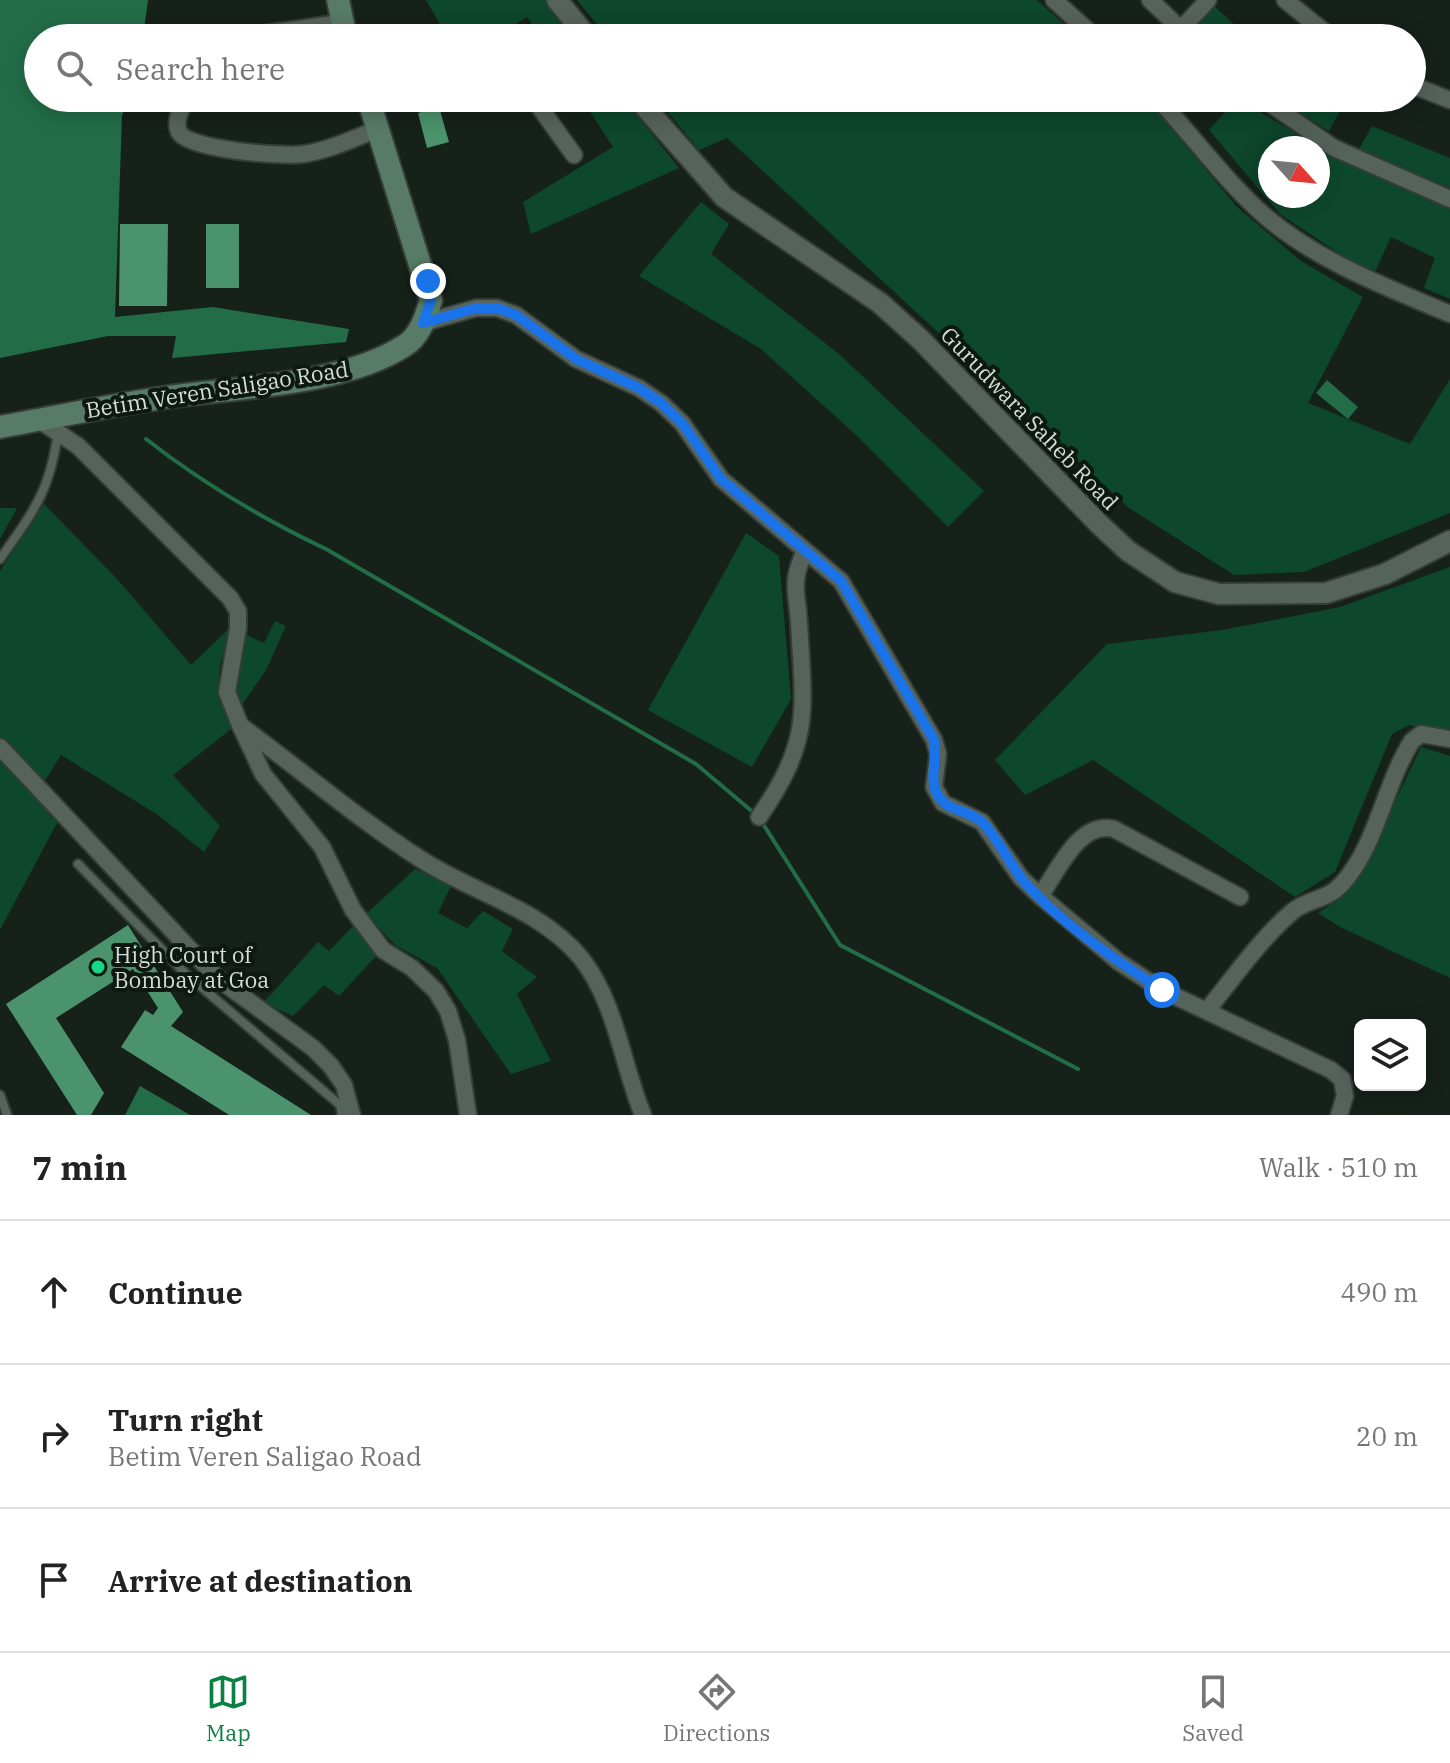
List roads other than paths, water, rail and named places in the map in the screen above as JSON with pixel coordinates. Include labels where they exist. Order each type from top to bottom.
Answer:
[{"type":"main road","points":[[338,0],[343,24]]},
{"type":"main road","points":[[376,112],[428,281],[431,300],[423,323]]},
{"type":"main road","name":"Betim Veren Saligao Road","points":[[0,427],[48,426],[86,409],[334,372],[377,361],[408,344],[423,323]]},
{"type":"street","points":[[557,0],[577,24]]},
{"type":"street","points":[[1054,0],[1081,24]]},
{"type":"street","points":[[1150,0],[1171,24]]},
{"type":"street","points":[[1189,24],[1208,0]]},
{"type":"street","points":[[1285,0],[1315,24]]},
{"type":"street","points":[[1426,91],[1450,100]]},
{"type":"street","points":[[180,112],[178,130],[183,138],[196,144],[256,153],[302,154],[380,128]]},
{"type":"street","points":[[543,112],[574,155]]},
{"type":"street","name":"Gurudwara Saheb Road","points":[[649,112],[724,197],[880,303],[921,340],[1099,524],[1128,551],[1175,582],[1219,594],[1326,593],[1385,574],[1450,541]]},
{"type":"street","points":[[1169,112],[1230,182],[1267,217],[1340,266],[1450,314]]},
{"type":"street","points":[[1282,112],[1334,148],[1450,199]]},
{"type":"street","points":[[423,323],[476,308],[497,308],[516,315],[576,359],[639,388],[682,423],[721,479],[841,581],[934,740],[938,754],[934,787],[943,803],[982,822],[1021,878],[1119,962],[1162,990],[1208,1009],[1331,1070],[1342,1079],[1345,1096],[1339,1115]]},
{"type":"street","points":[[48,426],[78,446],[230,598],[238,611],[227,692],[240,725],[263,774],[322,847],[353,910],[375,940],[383,950],[412,968],[436,991],[457,1040],[468,1115]]},
{"type":"street","points":[[759,817],[783,782],[797,751],[804,713],[798,608],[793,587],[795,572],[805,551]]},
{"type":"street","points":[[240,725],[423,861],[517,908],[560,938],[581,959],[604,997],[630,1085],[643,1115]]},
{"type":"street","points":[[1208,1009],[1276,926],[1298,907],[1325,898],[1341,886],[1356,865],[1412,741],[1421,734],[1450,739]]},
{"type":"street","points":[[0,747],[217,978],[244,1001],[313,1048],[331,1066],[344,1085],[352,1115]]},
{"type":"street","points":[[1040,896],[1085,833],[1101,826],[1114,829],[1240,897]]},
{"type":"lane","points":[[0,559],[39,505],[49,483],[48,426]]},
{"type":"lane","points":[[78,864],[186,974],[340,1105],[342,1115]]},
{"type":"lane","points":[[0,1095],[7,1115]]},
{"type":"waterway","points":[[146,439],[233,499],[326,549],[696,764],[754,813]]},
{"type":"waterway","points":[[760,819],[840,945],[1078,1069]]},
{"type":"place","name":"High Court of Bombay at Goa","points":[[98,967]]}]
